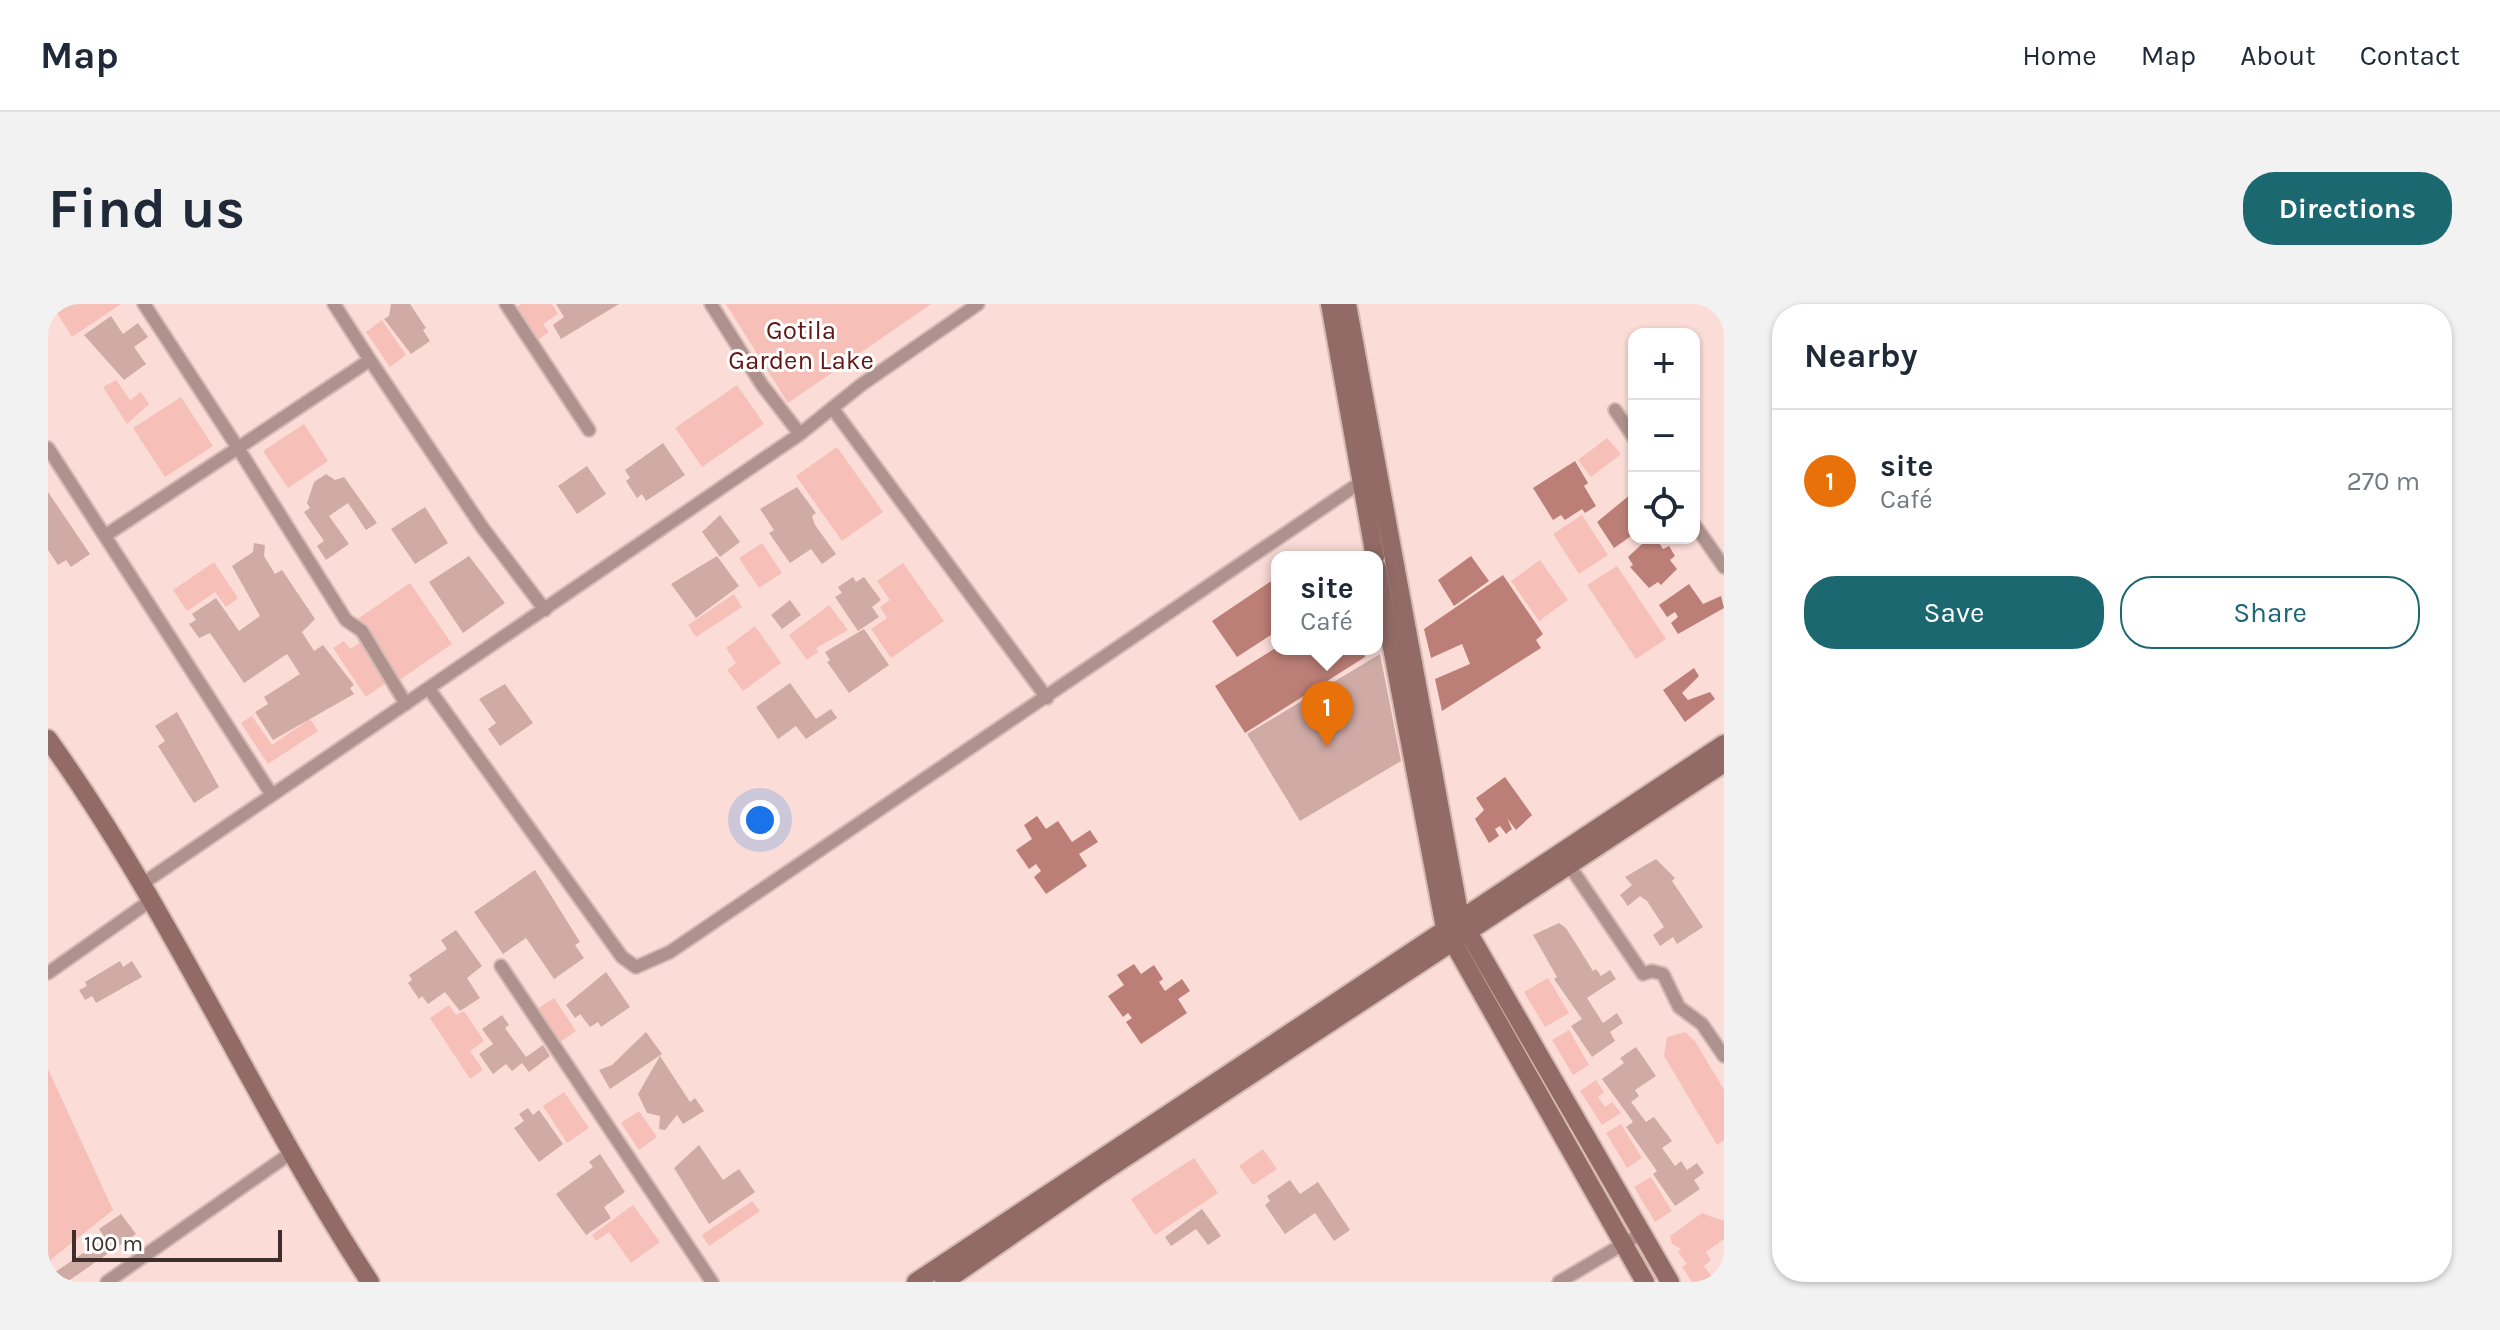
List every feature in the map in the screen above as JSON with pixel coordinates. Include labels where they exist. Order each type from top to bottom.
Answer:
[{"type":"main road","points":[[1330,304],[1374,551]]},
{"type":"main road","points":[[1347,304],[1456,930],[1670,1282]]},
{"type":"main road","points":[[1383,595],[1456,930],[1645,1282]]},
{"type":"main road","points":[[48,739],[146,892],[291,1153],[370,1282]]},
{"type":"main road","points":[[944,1282],[1724,744]]},
{"type":"main road","points":[[916,1282],[1456,930],[1569,865],[1724,763]]},
{"type":"street","points":[[144,304],[346,620],[362,631],[406,704]]},
{"type":"street","points":[[334,304],[482,527],[545,610]]},
{"type":"street","points":[[506,304],[589,430]]},
{"type":"street","points":[[711,304],[762,385],[800,434]]},
{"type":"street","points":[[48,973],[146,892],[272,795],[800,434],[861,385],[978,304]]},
{"type":"street","points":[[106,535],[370,360]]},
{"type":"street","points":[[833,409],[1047,698]]},
{"type":"street","points":[[1615,410],[1628,429]]},
{"type":"street","points":[[48,448],[272,795]]},
{"type":"street","points":[[429,689],[622,957],[636,967],[670,952],[1361,482]]},
{"type":"street","points":[[1700,533],[1724,567]]},
{"type":"street","points":[[1569,865],[1643,974],[1652,971],[1663,974],[1679,1007],[1702,1024],[1724,1056]]},
{"type":"street","points":[[501,966],[712,1282]]},
{"type":"street","points":[[107,1282],[291,1153]]},
{"type":"street","points":[[1559,1282],[1642,1233]]},
{"type":"green space","points":[[64,304],[121,304],[72,337],[55,310]]},
{"type":"green space","points":[[521,304],[552,304],[558,314],[543,324],[549,332],[538,340],[516,307]]},
{"type":"green space","name":"Gotila Garden Lake","points":[[726,304],[931,304],[788,403]]},
{"type":"green space","points":[[382,320],[406,355],[390,367],[366,332]]},
{"type":"green space","points":[[116,380],[130,400],[141,392],[149,404],[127,424],[103,387]]},
{"type":"green space","points":[[737,385],[764,424],[702,467],[675,428]]},
{"type":"green space","points":[[181,397],[213,446],[165,477],[133,428]]},
{"type":"green space","points":[[304,424],[328,461],[288,488],[263,451]]},
{"type":"green space","points":[[1607,438],[1621,454],[1591,477],[1578,460]]},
{"type":"green space","points":[[837,447],[883,512],[842,541],[796,476]]},
{"type":"green space","points":[[1582,515],[1608,555],[1579,574],[1553,534]]},
{"type":"green space","points":[[762,543],[782,573],[759,588],[739,558]]},
{"type":"green space","points":[[1540,560],[1568,600],[1539,621],[1511,581]]},
{"type":"green space","points":[[214,562],[238,598],[226,607],[215,592],[187,611],[173,590]]},
{"type":"green space","points":[[903,563],[944,621],[891,658],[871,629],[887,618],[880,607],[890,600],[877,581]]},
{"type":"green space","points":[[1617,566],[1666,639],[1636,659],[1587,585]]},
{"type":"green space","points":[[410,583],[452,644],[395,683],[353,622]]},
{"type":"green space","points":[[734,594],[742,607],[696,637],[688,625]]},
{"type":"green space","points":[[829,605],[848,630],[816,648],[818,652],[807,660],[789,635]]},
{"type":"green space","points":[[755,626],[781,663],[743,691],[727,670],[736,663],[726,648]]},
{"type":"green space","points":[[344,641],[350,649],[361,642],[387,682],[366,697],[333,648]]},
{"type":"green space","points":[[252,716],[272,745],[310,719],[318,731],[268,764],[241,723]]},
{"type":"green space","points":[[1548,978],[1569,1013],[1545,1027],[1524,992]]},
{"type":"green space","points":[[554,998],[576,1031],[560,1042],[537,1009]]},
{"type":"green space","points":[[449,1005],[456,1015],[464,1011],[484,1041],[470,1051],[483,1070],[470,1079],[430,1018]]},
{"type":"green space","points":[[1569,1030],[1589,1065],[1573,1075],[1552,1040]]},
{"type":"green space","points":[[1685,1032],[1695,1041],[1724,1090],[1724,1140],[1717,1145],[1664,1056],[1667,1037]]},
{"type":"green space","points":[[48,1069],[113,1210],[48,1262]]},
{"type":"green space","points":[[1596,1080],[1604,1092],[1598,1097],[1605,1107],[1612,1102],[1621,1113],[1602,1125],[1580,1091]]},
{"type":"green space","points":[[564,1092],[589,1128],[567,1143],[543,1106]]},
{"type":"green space","points":[[639,1111],[657,1137],[639,1150],[621,1123]]},
{"type":"green space","points":[[1621,1124],[1642,1158],[1627,1168],[1606,1133]]},
{"type":"green space","points":[[1263,1149],[1277,1169],[1253,1185],[1239,1166]]},
{"type":"green space","points":[[1194,1158],[1218,1193],[1155,1235],[1131,1199]]},
{"type":"green space","points":[[1651,1177],[1672,1211],[1655,1222],[1634,1187]]},
{"type":"green space","points":[[752,1201],[760,1211],[709,1246],[702,1235]]},
{"type":"green space","points":[[633,1205],[660,1242],[631,1263],[609,1232],[596,1241],[592,1235]]},
{"type":"green space","points":[[1702,1213],[1724,1221],[1724,1239],[1706,1252],[1711,1260],[1704,1266],[1712,1277],[1705,1282],[1692,1282],[1682,1267],[1687,1264],[1678,1252],[1681,1249],[1672,1244],[1670,1236]]},
{"type":"shaded area","points":[[1575,461],[1588,483],[1584,486],[1596,506],[1585,513],[1582,509],[1565,520],[1561,515],[1553,520],[1533,488]]},
{"type":"shaded area","points":[[1628,496],[1628,538],[1614,548],[1597,522]]},
{"type":"shaded area","points":[[1642,544],[1660,544],[1663,549],[1669,546],[1675,556],[1670,560],[1677,569],[1661,585],[1658,582],[1649,588],[1630,567],[1633,565],[1628,557]]},
{"type":"shaded area","points":[[1471,556],[1489,581],[1454,606],[1438,580]]},
{"type":"shaded area","points":[[1503,575],[1543,634],[1536,640],[1541,648],[1442,711],[1435,679],[1470,664],[1462,644],[1431,658],[1424,629]]},
{"type":"shaded area","points":[[1271,581],[1271,635],[1237,657],[1212,621]]},
{"type":"shaded area","points":[[1689,584],[1703,604],[1721,596],[1724,608],[1678,634],[1671,623],[1678,617],[1675,612],[1667,617],[1659,605]]},
{"type":"shaded area","points":[[1271,651],[1271,655],[1365,657],[1245,733],[1215,686]]},
{"type":"shaded area","points":[[1694,668],[1699,676],[1682,693],[1688,700],[1710,692],[1715,699],[1685,722],[1663,690]]},
{"type":"shaded area","points":[[1505,777],[1532,815],[1516,830],[1507,818],[1512,829],[1506,834],[1500,826],[1495,829],[1499,836],[1489,843],[1475,819],[1484,810],[1476,798]]},
{"type":"shaded area","points":[[1037,816],[1046,829],[1058,821],[1072,842],[1090,830],[1098,842],[1079,854],[1087,866],[1046,894],[1034,877],[1041,871],[1036,864],[1029,869],[1016,850],[1032,839],[1024,825]]},
{"type":"shaded area","points":[[1134,964],[1141,974],[1154,965],[1163,979],[1159,982],[1165,991],[1182,979],[1190,991],[1178,999],[1187,1013],[1141,1044],[1126,1022],[1132,1018],[1128,1013],[1123,1017],[1108,996],[1124,985],[1117,975]]},
{"type":"building","points":[[391,304],[410,304],[426,328],[423,330],[430,341],[411,354],[384,319],[389,316]]},
{"type":"building","points":[[556,304],[619,304],[561,339],[553,325],[564,317]]},
{"type":"building","points":[[111,316],[123,334],[138,323],[148,337],[134,347],[146,364],[124,380],[84,335]]},
{"type":"building","points":[[663,443],[685,475],[646,501],[642,494],[637,498],[626,481],[630,478],[625,470]]},
{"type":"building","points":[[587,466],[606,494],[577,514],[558,486]]},
{"type":"building","points":[[326,474],[335,480],[344,477],[377,523],[366,530],[348,503],[329,516],[349,544],[326,560],[317,546],[324,541],[304,512],[310,508],[307,503],[314,482]]},
{"type":"building","points":[[797,487],[816,513],[812,516],[815,525],[836,554],[822,564],[811,549],[790,563],[769,533],[774,530],[760,509]]},
{"type":"building","points":[[48,492],[90,554],[71,567],[66,560],[58,565],[48,550]]},
{"type":"building","points":[[425,507],[448,543],[415,564],[391,529]]},
{"type":"building","points":[[720,515],[740,542],[720,557],[702,532]]},
{"type":"building","points":[[254,543],[265,545],[264,556],[275,574],[282,570],[315,619],[302,632],[314,651],[323,645],[354,685],[350,688],[354,694],[273,740],[255,712],[268,704],[264,697],[300,674],[287,654],[244,683],[210,633],[199,638],[189,624],[196,620],[192,614],[216,598],[239,631],[260,616],[232,566],[253,552]]},
{"type":"building","points":[[469,556],[505,603],[463,633],[429,582]]},
{"type":"building","points":[[717,556],[739,586],[696,618],[671,584]]},
{"type":"building","points":[[853,577],[856,582],[864,577],[881,600],[872,607],[879,617],[858,631],[835,597],[842,593],[838,587]]},
{"type":"building","points":[[790,600],[801,615],[782,629],[771,615]]},
{"type":"building","points":[[864,629],[889,665],[849,693],[827,662],[830,660],[825,652]]},
{"type":"building","points":[[1380,655],[1401,761],[1300,821],[1247,734]]},
{"type":"building","points":[[790,683],[816,719],[831,709],[837,718],[806,739],[796,726],[778,739],[756,707]]},
{"type":"building","points":[[505,684],[533,723],[500,746],[488,729],[496,723],[479,699]]},
{"type":"building","points":[[177,712],[219,787],[194,803],[158,746],[165,741],[155,726]]},
{"type":"building","points":[[1656,859],[1675,878],[1672,881],[1703,927],[1677,944],[1673,937],[1660,946],[1653,935],[1664,927],[1647,901],[1640,896],[1628,906],[1620,895],[1632,885],[1625,877]]},
{"type":"building","points":[[535,870],[580,942],[575,945],[584,958],[554,979],[526,938],[503,954],[474,912]]},
{"type":"building","points":[[1559,923],[1566,928],[1593,971],[1596,969],[1601,976],[1610,970],[1616,979],[1587,998],[1603,1023],[1617,1013],[1623,1023],[1610,1032],[1615,1041],[1592,1057],[1571,1026],[1582,1019],[1554,979],[1557,977],[1533,935]]},
{"type":"building","points":[[456,930],[482,966],[467,978],[480,998],[460,1011],[445,992],[428,1004],[422,996],[419,999],[408,983],[412,980],[409,975],[447,949],[441,940]]},
{"type":"building","points":[[120,961],[123,967],[132,961],[142,977],[96,1003],[92,996],[85,1000],[79,990],[87,986],[85,982]]},
{"type":"building","points":[[606,972],[630,1007],[601,1027],[598,1022],[590,1027],[580,1014],[575,1018],[566,1005]]},
{"type":"building","points":[[502,1015],[509,1025],[505,1028],[526,1057],[543,1045],[550,1056],[529,1072],[522,1063],[512,1071],[506,1064],[493,1074],[479,1054],[493,1044],[482,1029]]},
{"type":"building","points":[[646,1032],[662,1054],[610,1089],[599,1070],[612,1065]]},
{"type":"building","points":[[1636,1047],[1656,1076],[1635,1090],[1639,1096],[1631,1102],[1646,1122],[1654,1117],[1672,1141],[1662,1148],[1675,1166],[1681,1161],[1687,1170],[1697,1163],[1704,1173],[1694,1180],[1700,1189],[1675,1206],[1653,1174],[1657,1171],[1626,1127],[1633,1122],[1602,1079],[1624,1063],[1620,1058]]},
{"type":"building","points":[[660,1056],[690,1102],[695,1098],[704,1111],[683,1124],[677,1115],[665,1130],[659,1129],[660,1116],[647,1113],[638,1094]]},
{"type":"building","points":[[528,1108],[533,1115],[539,1110],[563,1144],[539,1162],[514,1128],[524,1121],[519,1114]]},
{"type":"building","points":[[699,1145],[723,1180],[739,1169],[755,1192],[709,1224],[674,1168]]},
{"type":"building","points":[[600,1154],[625,1192],[604,1207],[611,1218],[586,1235],[556,1194],[593,1167],[589,1162]]},
{"type":"building","points":[[1290,1180],[1300,1194],[1318,1182],[1350,1230],[1334,1241],[1315,1213],[1285,1234],[1265,1205],[1270,1201],[1267,1196]]},
{"type":"building","points":[[1202,1209],[1221,1236],[1208,1245],[1196,1229],[1171,1246],[1165,1237]]},
{"type":"building","points":[[121,1214],[136,1234],[67,1282],[48,1282],[48,1277],[105,1238],[99,1229]]},
{"type":"place","name":"site","points":[[1327,747]]}]
